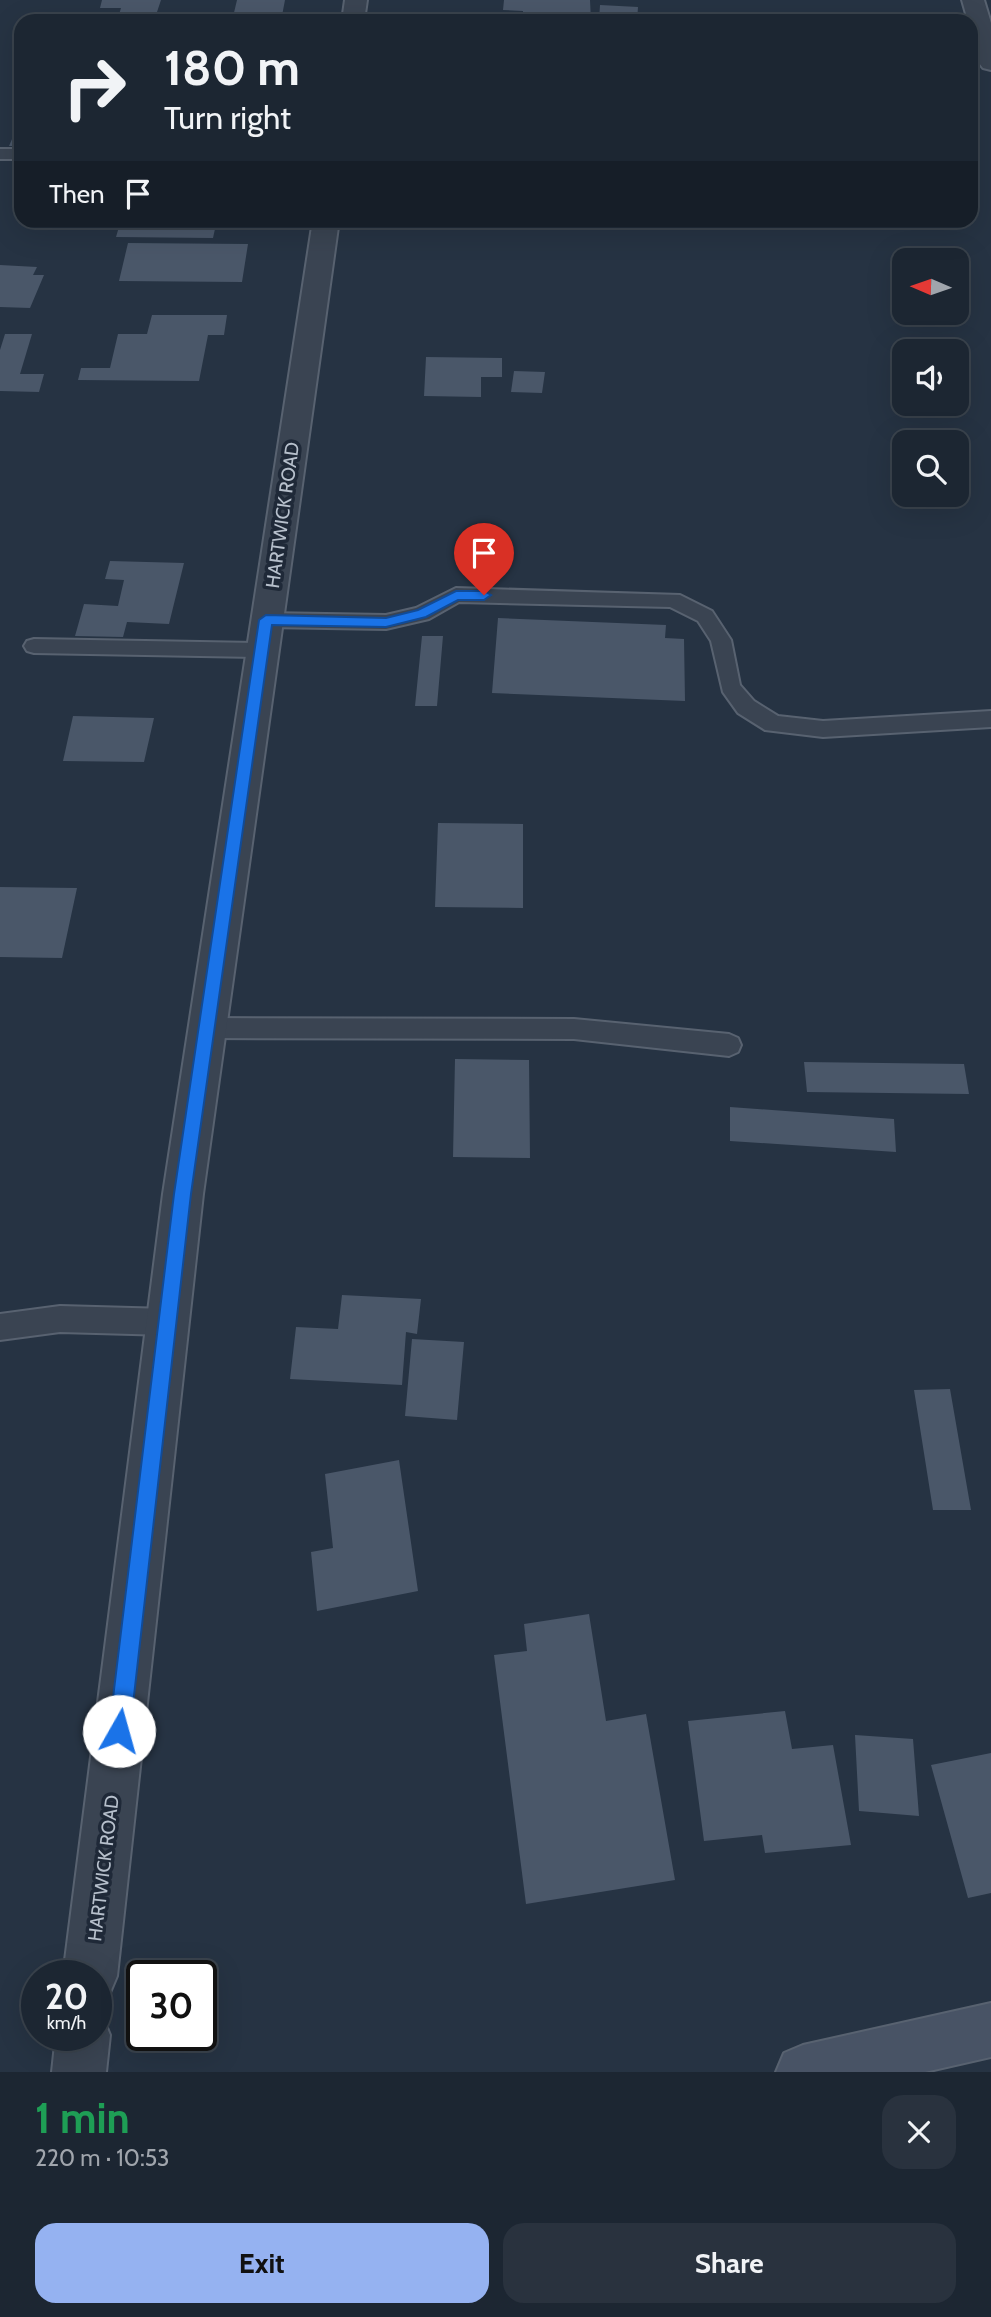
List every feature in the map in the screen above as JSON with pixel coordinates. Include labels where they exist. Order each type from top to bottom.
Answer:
[{"type":"main road","points":[[803,2072],[991,2030]]},
{"type":"street","points":[[978,17],[991,62]]},
{"type":"street","name":"HARTWICK ROAD","points":[[92,1960],[168,1322],[207,1028],[325,228]]},
{"type":"street","points":[[79,2072],[81,2051]]},
{"type":"lane","points":[[34,646],[264,635],[386,622],[422,614],[456,595],[673,600],[705,616],[721,640],[730,687],[746,707],[773,724],[823,729],[991,719]]},
{"type":"lane","points":[[207,1028],[574,1029],[729,1045]]},
{"type":"lane","points":[[0,1328],[60,1319],[168,1322]]},
{"type":"building","points":[[102,0],[161,0],[156,14],[119,14],[121,8],[100,8]]},
{"type":"building","points":[[237,0],[285,0],[282,14],[234,14]]},
{"type":"building","points":[[504,0],[590,0],[591,14],[523,14],[523,11],[503,10]]},
{"type":"building","points":[[600,5],[638,7],[638,14],[599,14]]},
{"type":"building","points":[[119,228],[215,228],[213,238],[116,237]]},
{"type":"building","points":[[128,243],[248,244],[242,282],[119,281]]},
{"type":"building","points":[[0,265],[37,267],[33,275],[44,275],[30,308],[0,307]]},
{"type":"building","points":[[152,315],[227,315],[224,335],[208,335],[199,381],[78,380],[81,368],[110,368],[118,334],[147,334]]},
{"type":"building","points":[[5,334],[32,334],[20,374],[44,374],[39,392],[0,391],[0,350]]},
{"type":"building","points":[[426,357],[502,358],[502,377],[481,377],[481,397],[424,396]]},
{"type":"building","points":[[514,371],[545,372],[542,393],[511,392]]},
{"type":"building","points":[[110,561],[184,563],[169,624],[127,622],[123,637],[75,636],[84,604],[118,606],[124,580],[105,579]]},
{"type":"building","points":[[498,618],[666,625],[665,638],[684,639],[685,701],[492,693]]},
{"type":"building","points":[[422,636],[443,636],[437,706],[415,706]]},
{"type":"building","points":[[73,716],[154,718],[144,762],[63,761]]},
{"type":"building","points":[[438,823],[523,824],[523,908],[435,907]]},
{"type":"building","points":[[0,887],[77,888],[62,958],[0,957]]},
{"type":"building","points":[[455,1059],[529,1060],[530,1158],[453,1157]]},
{"type":"building","points":[[804,1062],[964,1064],[969,1094],[807,1092]]},
{"type":"building","points":[[730,1107],[894,1119],[896,1152],[730,1141]]},
{"type":"building","points":[[342,1295],[421,1299],[417,1334],[406,1332],[402,1385],[290,1379],[296,1327],[338,1329]]},
{"type":"building","points":[[412,1339],[464,1342],[457,1420],[405,1416]]},
{"type":"building","points":[[950,1389],[971,1510],[933,1510],[914,1390]]},
{"type":"building","points":[[399,1460],[418,1591],[317,1611],[311,1552],[333,1548],[325,1474]]},
{"type":"building","points":[[589,1614],[606,1721],[646,1714],[675,1880],[526,1904],[494,1655],[527,1651],[524,1624]]},
{"type":"building","points":[[785,1711],[792,1749],[833,1745],[851,1845],[765,1853],[762,1835],[704,1841],[688,1721]]},
{"type":"building","points":[[855,1735],[913,1739],[919,1816],[859,1811]]},
{"type":"building","points":[[991,1753],[991,1893],[968,1898],[931,1765]]},
{"type":"route","points":[[119,1731],[183,1194],[266,620],[386,622],[422,614],[456,595],[484,595]]}]
